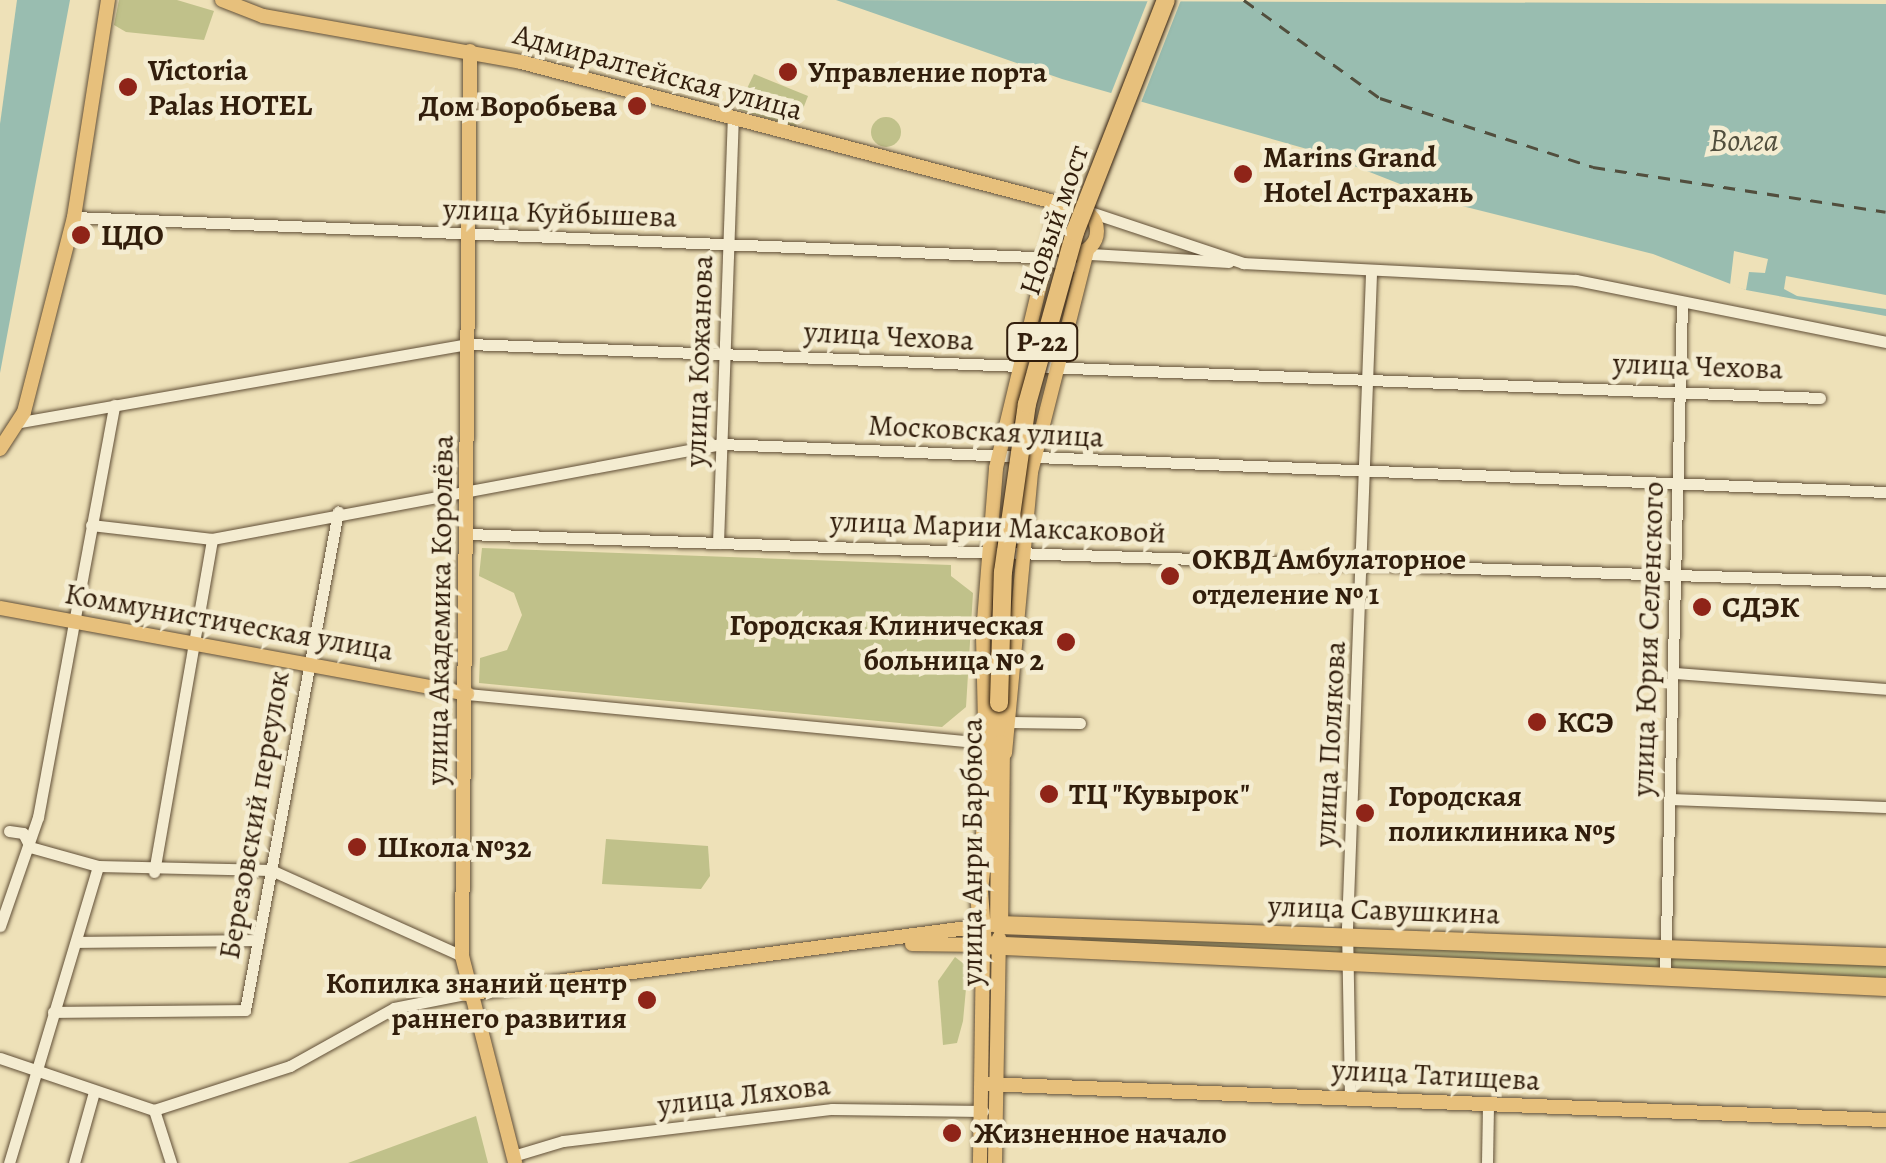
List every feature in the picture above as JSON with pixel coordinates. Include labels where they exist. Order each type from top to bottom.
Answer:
[{"type":"highway","name":"Новый мост","points":[[999,702],[1003,572],[1027,404],[1076,232],[1166,0]]},
{"type":"highway","name":"улица Анри Барбюса","points":[[990,936],[999,702]]},
{"type":"highway","name":"улица Савушкина","points":[[990,936],[1082,926],[1886,957]]},
{"type":"highway","points":[[1081,950],[1082,926]]},
{"type":"highway","name":"улица Савушкина","points":[[990,936],[1081,950],[1886,988]]},
{"type":"main road","points":[[0,449],[20,422],[74,217],[108,0]]},
{"type":"main road","name":"Адмиралтейская улица","points":[[222,0],[310,26],[470,51],[1080,209]]},
{"type":"main road","name":"улица Академика Королёва","points":[[470,51],[470,489],[462,956],[465,994],[514,1160]]},
{"type":"main road","points":[[1021,194],[1082,257]]},
{"type":"main road","points":[[1080,209],[1098,232],[1082,257],[1034,458],[1009,722],[995,779],[984,743],[988,554],[998,457],[1016,367],[1053,228],[1080,209]]},
{"type":"main road","name":"Коммунистическая улица","points":[[0,608],[467,694]]},
{"type":"main road","name":"улица Савушкина","points":[[465,994],[882,944],[990,936]]},
{"type":"main road","name":"улица Анри Барбюса","points":[[990,936],[995,1163]]},
{"type":"main road","name":"улица Анри Барбюса","points":[[980,1163],[983,1112],[991,1085]]},
{"type":"main road","name":"улица Татищева","points":[[991,1085],[1886,1120]]},
{"type":"street","name":"улица Кожанова","points":[[718,544],[733,121]]},
{"type":"street","points":[[1080,209],[1244,263]]},
{"type":"street","name":"улица Куйбышева","points":[[74,217],[1045,259],[1082,257]]},
{"type":"street","points":[[1082,257],[1576,280],[1886,342]]},
{"type":"street","name":"улица Полякова","points":[[1350,1098],[1350,936],[1371,272]]},
{"type":"street","name":"улица Юрия Селенского","points":[[1665,975],[1682,304]]},
{"type":"street","name":"улица Чехова","points":[[20,422],[470,344],[1820,398]]},
{"type":"street","points":[[0,926],[38,818],[114,405]]},
{"type":"street","name":"Московская улица","points":[[92,525],[212,540],[338,512],[722,444],[1886,492]]},
{"type":"street","name":"Березовский переулок","points":[[53,1012],[245,1010],[338,512]]},
{"type":"street","name":"улица Марии Максаковой","points":[[468,534],[1886,582]]},
{"type":"street","points":[[154,872],[212,540]]},
{"type":"street","points":[[1674,673],[1886,689]]},
{"type":"street","name":"Коммунистическая улица","points":[[467,694],[984,743]]},
{"type":"street","points":[[1009,722],[1080,724]]},
{"type":"street","points":[[1669,799],[1886,807]]},
{"type":"street","points":[[4,833],[38,818]]},
{"type":"street","points":[[4,833],[23,833],[30,847],[98,866],[154,872],[270,870],[462,956]]},
{"type":"street","points":[[9,1163],[98,866]]},
{"type":"street","points":[[76,942],[256,940]]},
{"type":"street","points":[[0,1058],[154,1110],[290,1066],[394,1008],[465,994]]},
{"type":"street","points":[[74,1163],[94,1092]]},
{"type":"street","points":[[1487,1163],[1488,1104]]},
{"type":"street","name":"улица Ляхова","points":[[514,1160],[563,1141],[832,1109],[983,1112]]},
{"type":"street","points":[[154,1110],[171,1163]]},
{"type":"green space","points":[[119,0],[177,0],[214,11],[204,40],[126,32],[114,25]]},
{"type":"green space","points":[[754,74],[808,96],[796,127],[737,109]]},
{"type":"green space","points":[[886,117],[897,121],[901,132],[897,143],[886,147],[875,143],[871,132],[875,121]]},
{"type":"green space","points":[[482,548],[951,565],[951,576],[973,593],[966,707],[942,727],[479,683],[480,658],[507,650],[522,615],[514,593],[479,576]]},
{"type":"green space","points":[[606,839],[708,846],[710,876],[701,889],[602,884]]},
{"type":"green space","points":[[1082,926],[1886,957],[1886,987],[1081,950]]},
{"type":"green space","points":[[955,957],[968,967],[963,1021],[957,1043],[943,1045],[938,981]]},
{"type":"green space","points":[[476,1116],[488,1163],[348,1163],[454,1124]]},
{"type":"water","points":[[17,0],[70,0],[0,373],[0,124]]},
{"type":"water","name":"Волга","points":[[836,0],[1886,4],[1886,316],[1746,290],[1653,254],[1446,202],[1321,153],[1062,79]]},
{"type":"pier","points":[[1148,0],[1181,0],[1140,105],[1110,96]]},
{"type":"pier","points":[[1734,251],[1768,259],[1765,273],[1749,272],[1746,290],[1730,285]]},
{"type":"pier","points":[[1786,276],[1886,295],[1886,309],[1797,296],[1784,289]]},
{"type":"ferry route","points":[[1244,0],[1380,98],[1593,167],[1886,212]]},
{"type":"place","name":"Управление порта","points":[[788,72]]},
{"type":"place","name":"Victoria Palas HOTEL","points":[[128,87]]},
{"type":"place","name":"Дом Воробьева","points":[[637,106]]},
{"type":"place","name":"Marins Grand Hotel Астрахань","points":[[1243,174]]},
{"type":"place","name":"ЦДО","points":[[81,235]]},
{"type":"place","name":"ОКВД Амбулаторное отделение № 1","points":[[1170,576]]},
{"type":"place","name":"СДЭК","points":[[1702,607]]},
{"type":"place","name":"Городская Клиническая больница № 2","points":[[1066,642]]},
{"type":"place","name":"КСЭ","points":[[1537,722]]},
{"type":"place","name":"ТЦ \"Кувырок\"","points":[[1049,794]]},
{"type":"place","name":"Городская поликлиника №5","points":[[1365,813]]},
{"type":"place","name":"Школа №32","points":[[357,847]]},
{"type":"place","name":"Копилка знаний центр раннего развития","points":[[647,1000]]},
{"type":"place","name":"Жизненное начало","points":[[952,1133]]}]
